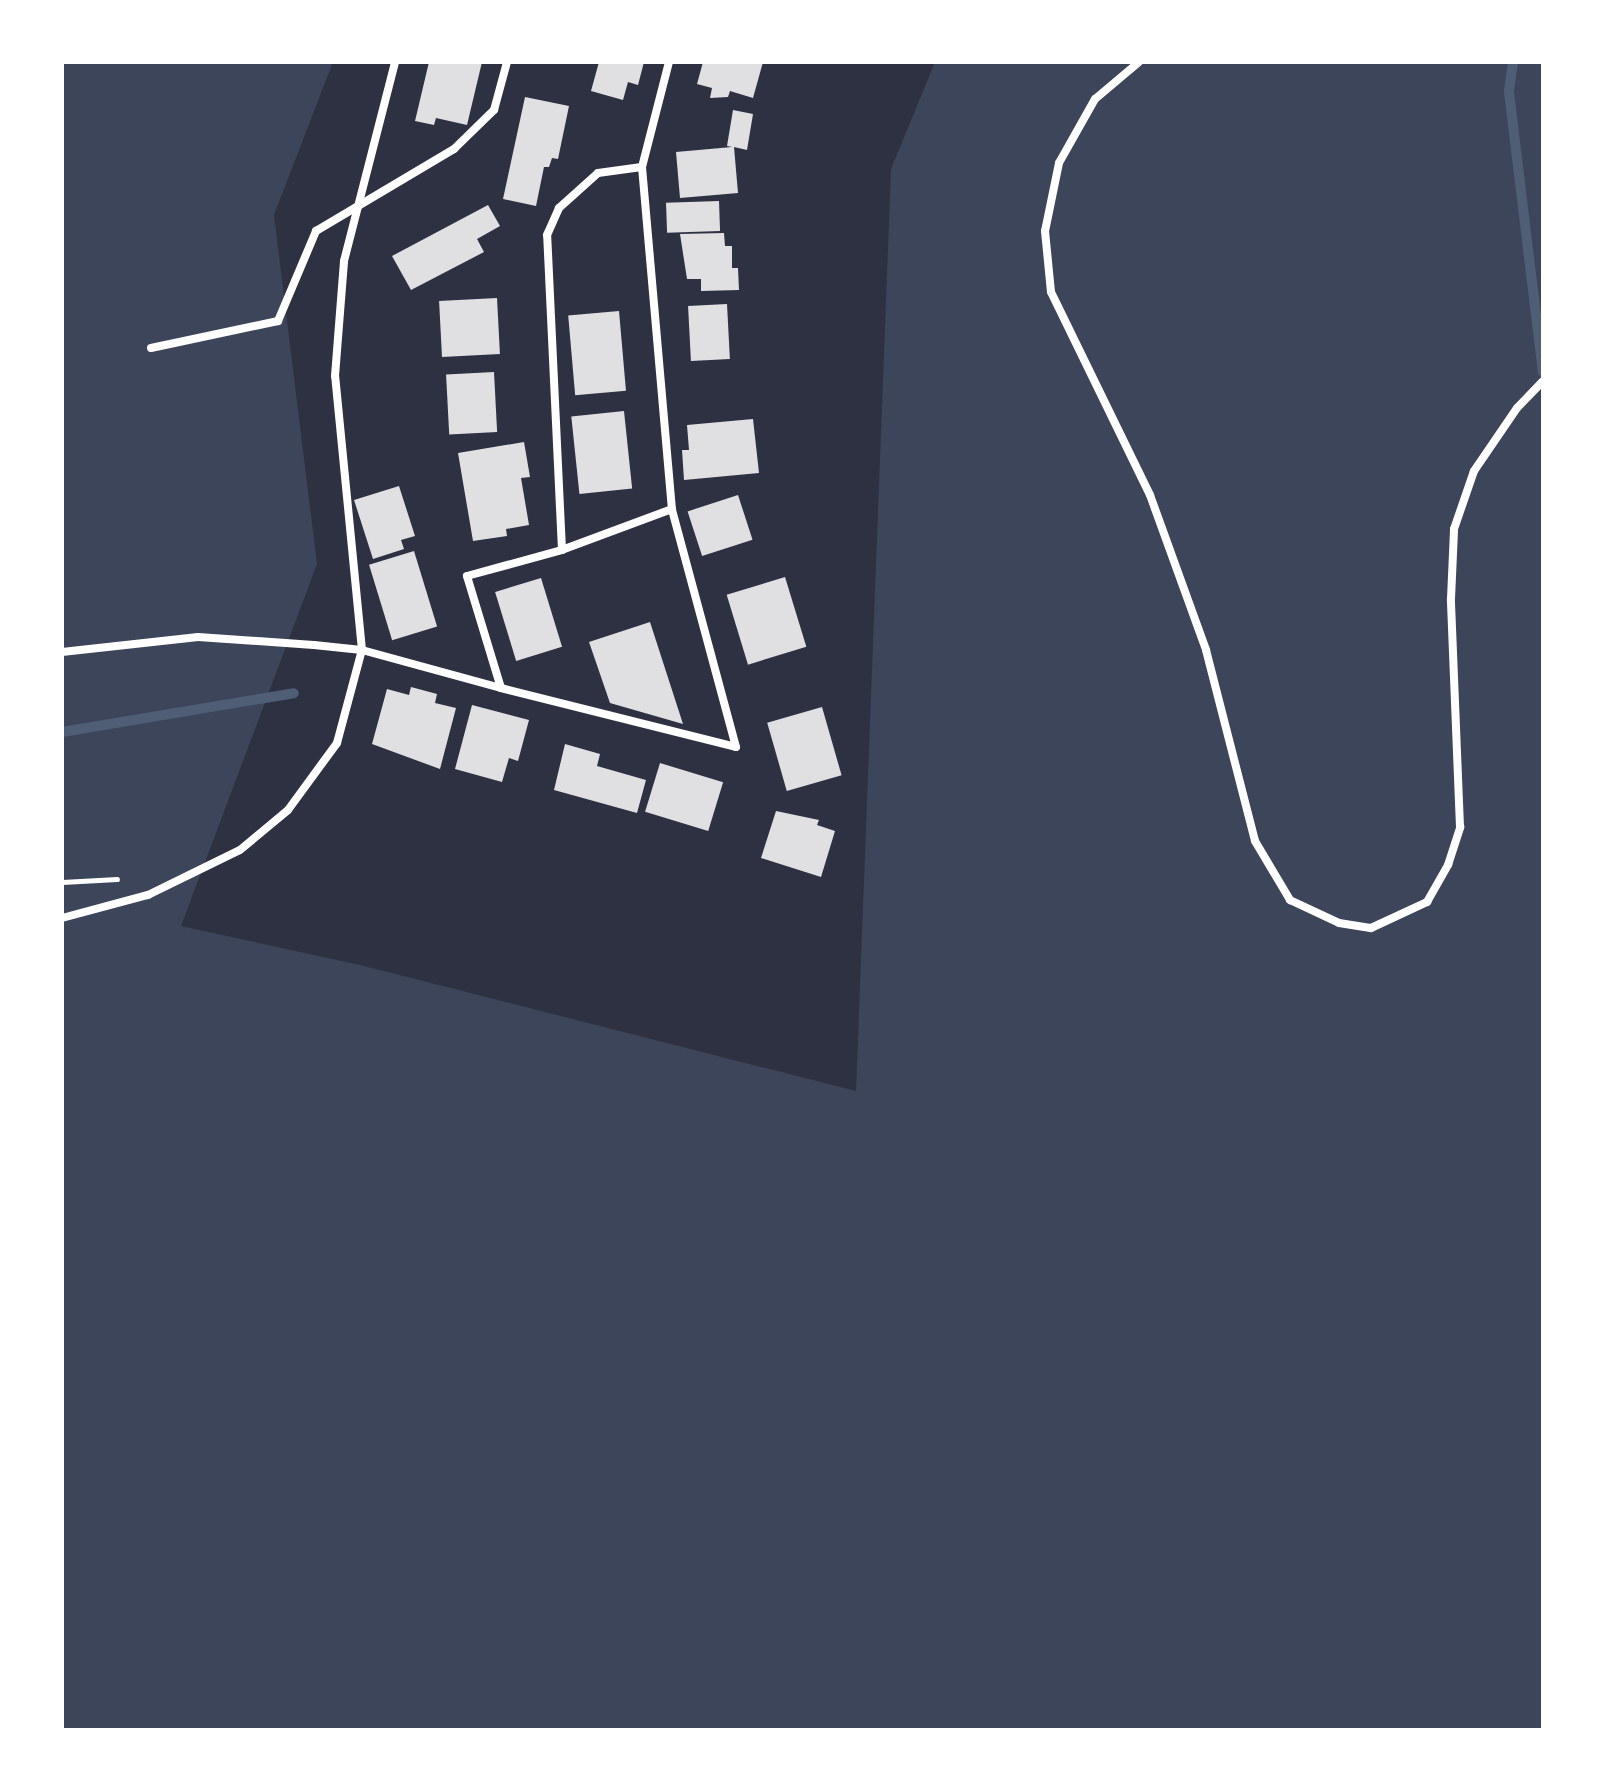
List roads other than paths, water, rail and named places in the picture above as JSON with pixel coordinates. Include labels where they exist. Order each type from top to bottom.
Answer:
[{"type":"street","points":[[62,918],[174,882],[240,850],[288,810],[337,743],[362,650],[335,376],[344,261],[395,62]]},
{"type":"street","points":[[151,348],[278,321],[316,231],[359,202],[454,149],[494,110],[507,62]]},
{"type":"street","points":[[62,652],[198,637],[362,650],[736,747],[672,509],[642,167],[669,62]]},
{"type":"street","points":[[1139,62],[1095,99],[1059,163],[1045,231],[1051,292],[1150,495],[1206,650],[1255,841],[1290,900],[1339,923],[1371,928],[1427,902],[1448,865],[1460,827],[1454,529],[1474,471],[1517,408],[1543,381]]},
{"type":"street","points":[[562,550],[547,235],[559,208],[598,173],[642,167]]},
{"type":"street","points":[[501,688],[467,576],[562,550],[672,509]]},
{"type":"waterway","points":[[1513,62],[1509,92],[1543,372]]},
{"type":"waterway","points":[[62,732],[294,693]]}]
